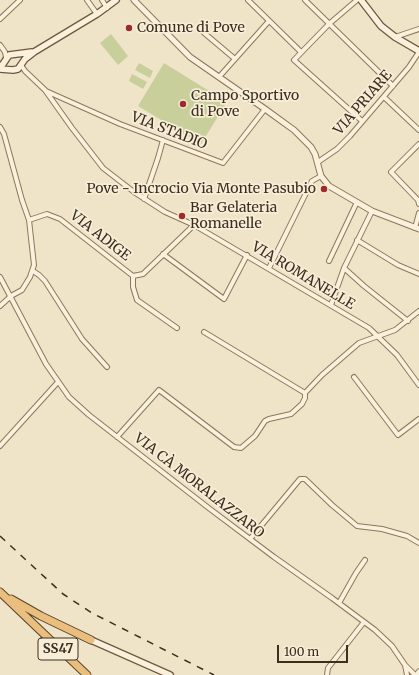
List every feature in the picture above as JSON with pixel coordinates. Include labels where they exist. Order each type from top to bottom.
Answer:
[{"type":"highway","name":"SS47","points":[[0,592],[87,675]]},
{"type":"highway","points":[[0,592],[36,613],[91,640]]},
{"type":"highway","name":"SS47","points":[[31,621],[53,638],[94,675]]},
{"type":"main road","points":[[34,52],[14,54],[5,60],[0,68],[13,69],[34,52],[107,8],[116,0]]},
{"type":"main road","points":[[361,0],[381,26],[419,52]]},
{"type":"main road","points":[[14,54],[20,58],[21,64]]},
{"type":"main road","points":[[5,60],[6,66],[13,69]]},
{"type":"main road","points":[[91,640],[170,675]]},
{"type":"street","points":[[0,19],[20,0]]},
{"type":"street","points":[[87,0],[97,14]]},
{"type":"street","points":[[102,0],[107,8]]},
{"type":"street","points":[[134,0],[190,57],[294,130],[311,147],[318,162],[321,176],[329,186],[372,211],[417,229],[419,213]]},
{"type":"street","points":[[139,0],[143,9]]},
{"type":"street","points":[[248,0],[301,52]]},
{"type":"street","points":[[305,0],[392,86]]},
{"type":"street","points":[[357,0],[329,24],[294,60],[362,121]]},
{"type":"street","points":[[219,77],[269,21]]},
{"type":"street","points":[[395,37],[419,29]]},
{"type":"street","points":[[203,32],[235,59]]},
{"type":"street","points":[[1,46],[14,54]]},
{"type":"street","points":[[1,46],[5,60]]},
{"type":"street","name":"VIA PRIARE","points":[[318,162],[337,149],[384,97],[409,67],[419,52]]},
{"type":"street","name":"VIA ROMANELLE","points":[[21,64],[25,71],[45,90],[103,168],[144,199],[165,212],[194,225],[247,255],[369,328],[397,355],[419,385]]},
{"type":"street","points":[[13,69],[25,71]]},
{"type":"street","name":"VIA STADIO","points":[[45,90],[120,124],[223,163],[265,109]]},
{"type":"street","points":[[384,97],[419,130]]},
{"type":"street","points":[[0,127],[4,134],[29,220],[34,265],[33,271],[22,290],[11,296],[0,306]]},
{"type":"street","points":[[144,199],[158,158],[162,140]]},
{"type":"street","points":[[419,144],[391,172],[418,200],[419,204]]},
{"type":"street","points":[[269,268],[312,182],[321,176]]},
{"type":"street","points":[[329,261],[357,202]]},
{"type":"street","points":[[331,305],[344,268],[372,211]]},
{"type":"street","name":"VIA ADIGE","points":[[29,220],[47,214],[60,219],[133,276],[143,274],[163,254]]},
{"type":"street","points":[[194,225],[163,254],[224,299],[247,255]]},
{"type":"street","points":[[357,240],[398,265],[419,274]]},
{"type":"street","points":[[344,268],[408,321]]},
{"type":"street","points":[[33,271],[45,281],[82,339],[107,367]]},
{"type":"street","name":"VIA ADIGE","points":[[133,276],[133,287],[137,300],[177,328]]},
{"type":"street","name":"VIA CÀ MORALAZZARO","points":[[0,277],[46,364],[69,397],[117,437],[250,539],[364,622],[392,646],[405,664],[416,675]]},
{"type":"street","points":[[117,437],[159,390],[234,447],[241,448],[255,436],[269,419],[291,414],[302,404],[305,398],[305,393],[322,374],[359,343],[395,330],[408,321],[419,310]]},
{"type":"street","points":[[204,332],[305,393]]},
{"type":"street","points":[[354,377],[398,435],[419,419]]},
{"type":"street","points":[[0,446],[58,382]]},
{"type":"street","points":[[250,539],[303,478],[357,526],[388,531],[406,536],[419,543]]},
{"type":"street","points":[[339,603],[365,560]]},
{"type":"street","points":[[327,675],[328,668],[364,622]]},
{"type":"street","name":"VIA CÀ MORALAZZARO","points":[[405,664],[407,675]]},
{"type":"street","points":[[416,675],[419,672]]},
{"type":"green space","points":[[111,34],[128,56],[118,65],[100,43]]},
{"type":"green space","points":[[139,63],[153,71],[150,78],[135,70]]},
{"type":"green space","name":"Campo Sportivo di Pove","points":[[164,63],[227,102],[201,144],[138,106]]},
{"type":"green space","points":[[132,74],[147,82],[143,89],[129,81]]},
{"type":"railway","points":[[0,536],[63,594],[92,613],[214,675]]},
{"type":"place","name":"Comune di Pove","points":[[129,28]]},
{"type":"place","name":"Campo Sportivo di Pove","points":[[183,104]]},
{"type":"place","name":"Pove - Incrocio Via Monte Pasubio","points":[[324,189]]},
{"type":"place","name":"Bar Gelateria Romanelle","points":[[182,216]]}]
